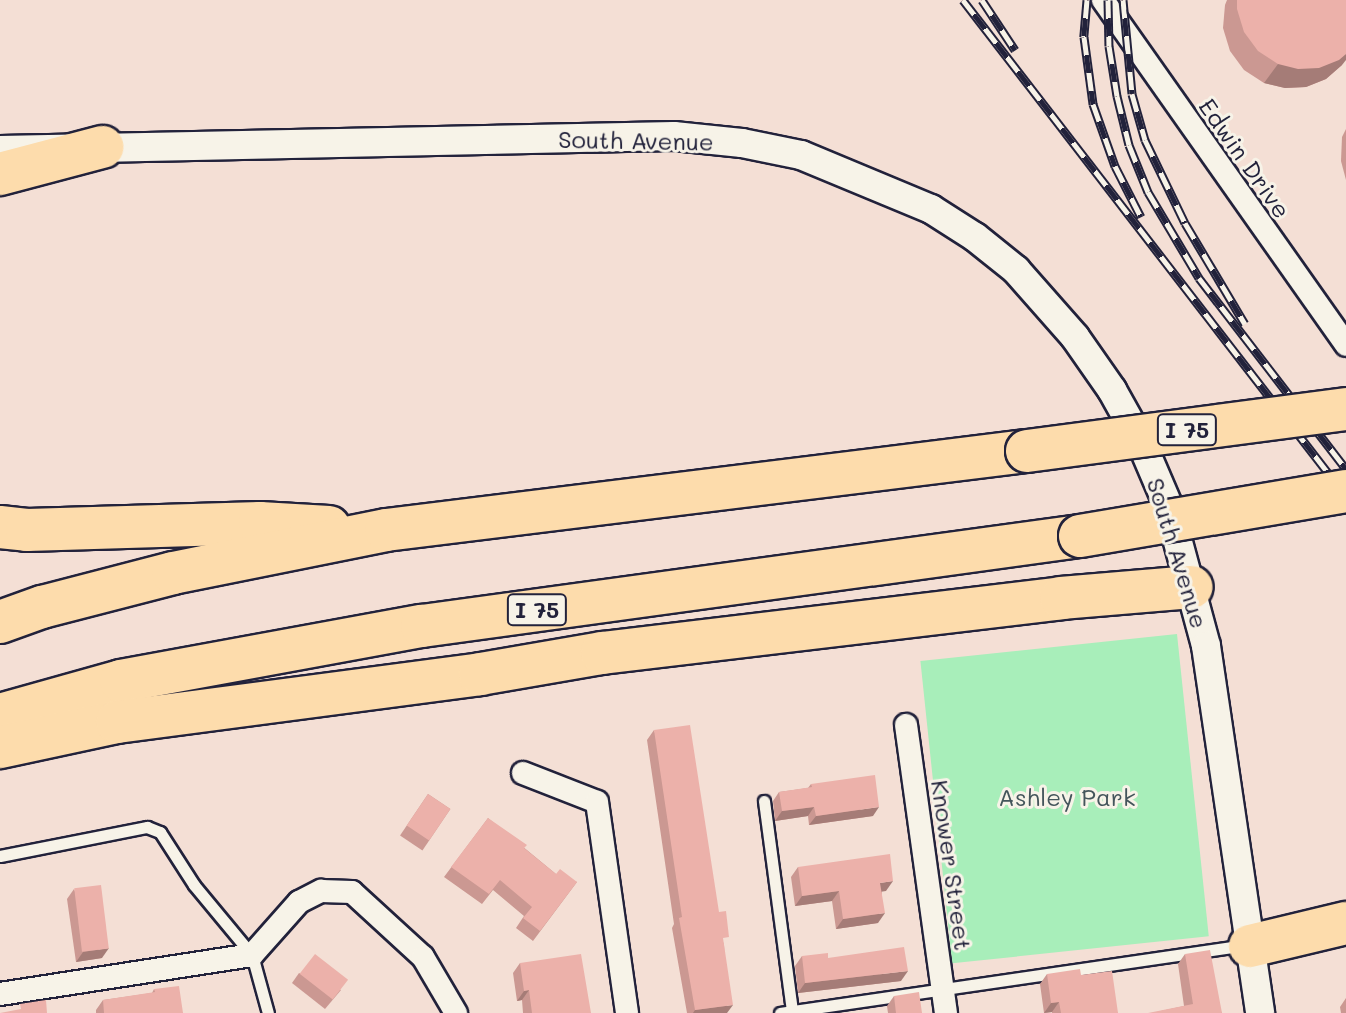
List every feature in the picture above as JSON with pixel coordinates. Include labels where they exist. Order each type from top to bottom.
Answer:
[{"type":"highway","points":[[0,174],[102,147]]},
{"type":"highway","name":"I 75","points":[[0,622],[42,607],[173,573],[386,530],[1346,409]]},
{"type":"highway","name":"I 75","points":[[0,715],[121,681],[422,626],[1080,536],[1346,491]]},
{"type":"highway","points":[[0,527],[27,530],[260,523],[386,530]]},
{"type":"highway","points":[[0,747],[117,722],[480,674],[602,653],[1061,598],[1192,587]]},
{"type":"highway","points":[[1250,946],[1346,923]]},
{"type":"street","name":"Edwin Drive","points":[[1103,0],[1346,345]]},
{"type":"street","name":"South Avenue","points":[[0,150],[674,136],[742,143],[801,155],[861,177],[931,209],[975,237],[1016,270],[1075,337],[1112,390],[1141,442],[1168,505],[1206,646],[1260,1013]]},
{"type":"street","name":"Knower Street","points":[[906,725],[946,1013]]},
{"type":"street","points":[[523,773],[597,802],[627,1013]]},
{"type":"street","points":[[0,994],[252,955],[299,902],[321,891],[352,892],[423,957],[456,1013]]},
{"type":"lane","points":[[764,801],[786,1012],[1217,948],[1250,946]]},
{"type":"lane","points":[[0,856],[147,827],[160,832],[194,885],[252,955],[268,1013]]},
{"type":"green space","name":"Ashley Park","points":[[1177,634],[1209,936],[952,963],[920,661]]},
{"type":"building","points":[[1237,0],[1346,0],[1346,54],[1319,68],[1298,69],[1278,64],[1258,51],[1244,32]]},
{"type":"building","points":[[690,725],[719,912],[726,911],[729,937],[723,938],[733,1005],[695,1010],[679,918],[682,917],[654,730]]},
{"type":"building","points":[[875,775],[879,807],[816,816],[814,807],[782,811],[779,792]]},
{"type":"building","points":[[428,794],[450,809],[429,841],[407,826]]},
{"type":"building","points":[[488,818],[527,845],[524,848],[556,874],[560,869],[577,882],[540,931],[523,918],[532,907],[500,880],[489,894],[451,867]]},
{"type":"building","points":[[890,854],[893,881],[880,883],[885,913],[843,919],[839,891],[802,896],[798,867]]},
{"type":"building","points":[[101,885],[109,949],[82,952],[74,888]]},
{"type":"building","points":[[904,947],[908,971],[805,983],[802,956],[828,953],[828,958]]},
{"type":"building","points":[[1210,950],[1222,1013],[1148,1013],[1193,1004],[1185,954]]},
{"type":"building","points":[[315,954],[348,980],[333,1000],[300,974]]},
{"type":"building","points":[[581,954],[591,1013],[532,1013],[529,990],[524,991],[520,963]]},
{"type":"building","points":[[1080,969],[1081,975],[1112,971],[1118,1013],[1061,1013],[1059,1002],[1051,1003],[1047,974]]},
{"type":"building","points":[[179,986],[183,1013],[104,1013],[103,1000]]},
{"type":"building","points":[[919,992],[922,1013],[896,1013],[894,996]]},
{"type":"building","points":[[46,1000],[47,1013],[0,1013],[21,1009],[20,1004]]},
{"type":"railway","points":[[963,0],[1346,496]]},
{"type":"railway","points":[[982,0],[1015,50]]},
{"type":"railway","points":[[1087,0],[1084,37],[1093,104],[1115,166],[1141,217]]},
{"type":"railway","points":[[1108,0],[1109,46],[1117,96],[1129,145],[1148,192],[1199,278],[1346,469]]},
{"type":"railway","points":[[1123,0],[1132,94],[1145,140],[1185,223],[1245,324]]}]
